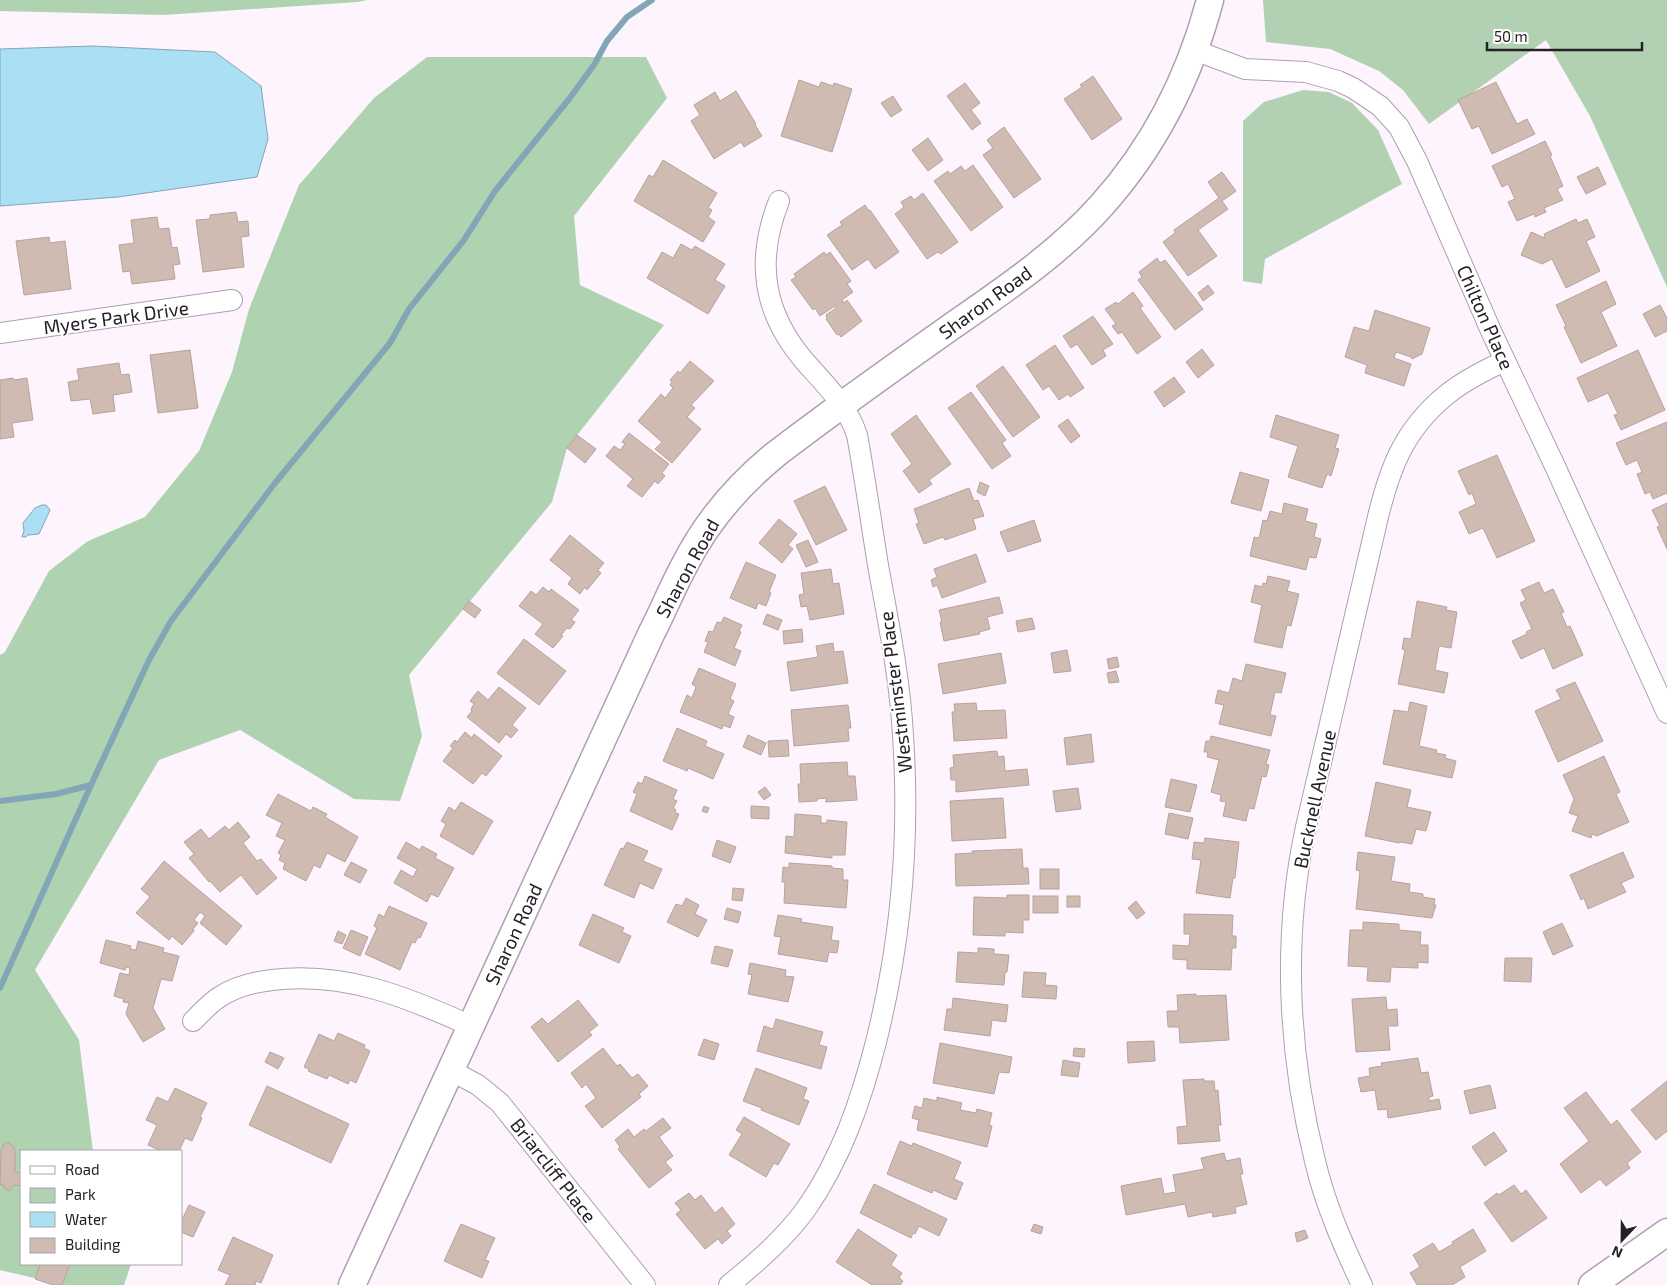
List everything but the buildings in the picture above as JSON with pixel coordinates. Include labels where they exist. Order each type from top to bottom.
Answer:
[{"type":"street","name":"Sharon Road","points":[[352,1285],[652,632],[695,546],[719,511],[748,478],[776,454],[1010,286],[1041,262],[1081,226],[1110,195],[1153,135],[1179,88],[1194,50],[1210,0]]},
{"type":"street","name":"Chilton Place","points":[[1194,50],[1245,69],[1306,72],[1338,81],[1367,96],[1390,116],[1409,144],[1504,361],[1550,455],[1667,713]]},
{"type":"street","name":"Westminster Place","points":[[728,1285],[766,1255],[786,1233],[807,1206],[837,1157],[856,1111],[874,1050],[892,967],[900,912],[903,870],[906,795],[901,706],[857,435],[852,420],[842,405],[794,349],[782,330],[774,312],[766,280],[766,248],[768,234],[779,201]]},
{"type":"street","name":"Myers Park Drive","points":[[0,332],[232,300]]},
{"type":"street","name":"Bucknell Avenue","points":[[1362,1285],[1336,1226],[1320,1179],[1300,1088],[1293,1027],[1291,963],[1293,915],[1299,866],[1306,827],[1379,513],[1393,463],[1409,437],[1433,407],[1445,396],[1471,379],[1504,361]]},
{"type":"street","points":[[192,1021],[218,998],[240,987],[281,978],[315,978],[376,988],[409,999],[471,1026]]},
{"type":"street","name":"Briarcliff Place","points":[[450,1070],[478,1085],[500,1103],[644,1285]]},
{"type":"street","points":[[1592,1285],[1667,1232]]},
{"type":"green space","points":[[0,0],[367,0],[163,15],[0,11]]},
{"type":"green space","points":[[1263,0],[1667,0],[1667,287],[1590,116],[1546,40],[1429,124],[1403,90],[1379,71],[1330,49],[1266,42]]},
{"type":"green space","points":[[427,57],[646,57],[667,98],[574,216],[580,285],[664,325],[567,448],[552,502],[409,675],[422,736],[400,801],[354,799],[240,730],[159,760],[35,970],[79,1040],[93,1150],[20,1150],[20,1265],[131,1265],[124,1285],[64,1285],[0,1270],[0,655],[5,652],[49,571],[88,541],[145,517],[199,451],[232,372],[249,309],[299,185],[374,98]]},
{"type":"green space","points":[[1303,90],[1329,92],[1352,103],[1378,130],[1402,184],[1265,259],[1262,284],[1243,281],[1243,121],[1264,102]]},
{"type":"water","points":[[92,46],[215,52],[261,86],[268,139],[257,177],[118,197],[0,206],[0,49]]},
{"type":"water","points":[[46,505],[50,510],[39,534],[22,537],[24,531],[23,523],[35,508]]},
{"type":"waterway","points":[[0,988],[149,660],[171,621],[275,483],[390,343],[409,309],[464,240],[495,191],[569,99],[594,65],[607,41],[627,17],[652,0]]},
{"type":"waterway","points":[[0,801],[56,794],[91,785]]}]
